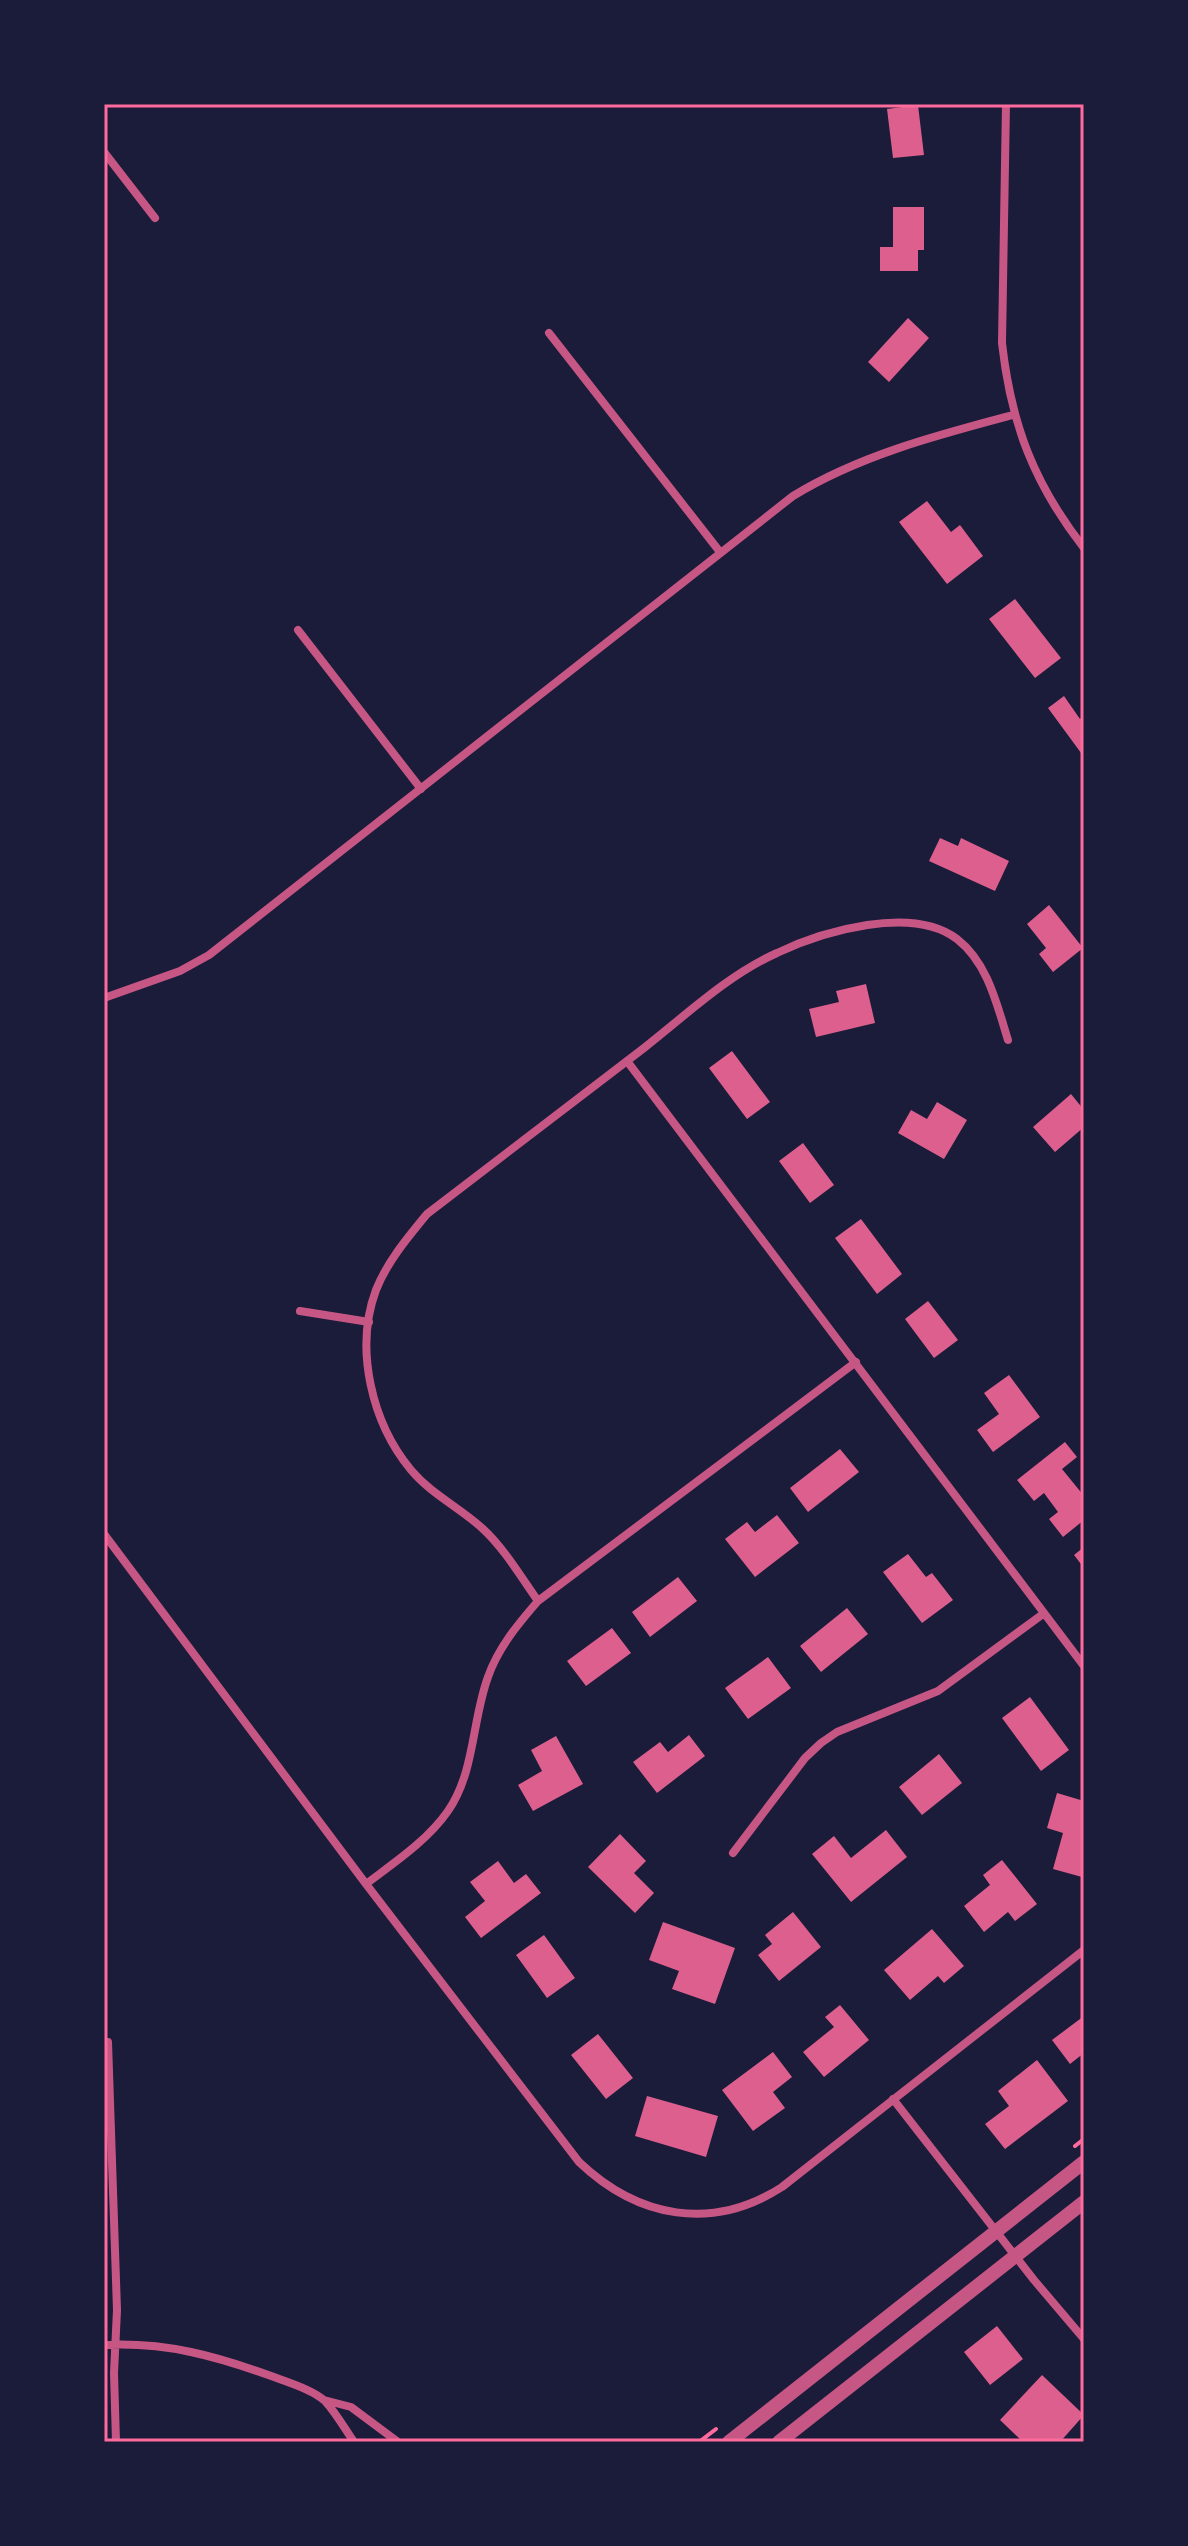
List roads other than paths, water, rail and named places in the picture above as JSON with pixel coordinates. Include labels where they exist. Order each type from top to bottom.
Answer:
[{"type":"street","points":[[1006,104],[1002,343],[1013,415],[1038,478],[1084,548]]},
{"type":"street","points":[[104,152],[155,218]]},
{"type":"street","points":[[549,333],[720,552]]},
{"type":"street","points":[[104,998],[180,971],[209,955],[793,496],[828,474],[864,460],[1013,415]]},
{"type":"street","points":[[298,630],[421,789]]},
{"type":"street","points":[[538,1601],[483,1529],[411,1470],[391,1441],[373,1399],[367,1359],[369,1322],[376,1290],[400,1247],[427,1214],[718,990],[775,953],[818,936],[879,924],[926,925],[957,939],[968,950],[993,989],[1008,1040]]},
{"type":"street","points":[[627,1061],[1084,1666]]},
{"type":"street","points":[[300,1311],[369,1322]]},
{"type":"street","points":[[366,1884],[421,1842],[448,1811],[459,1791],[467,1764],[487,1677],[509,1636],[538,1601],[856,1362]]},
{"type":"street","points":[[104,1534],[579,2162],[625,2198],[687,2214],[731,2211],[759,2202],[1084,1950]]},
{"type":"street","points":[[733,1853],[805,1758],[821,1743],[837,1732],[938,1691],[1043,1614]]},
{"type":"street","points":[[108,2042],[117,2310],[116,2442]]},
{"type":"street","points":[[893,2099],[1059,2312],[1084,2339]]},
{"type":"street","points":[[729,2442],[1084,2162]]},
{"type":"street","points":[[779,2442],[1084,2202]]},
{"type":"street","points":[[104,2345],[138,2344],[216,2356],[289,2382],[324,2400],[351,2407],[398,2442]]},
{"type":"street","points":[[324,2400],[354,2442]]}]
